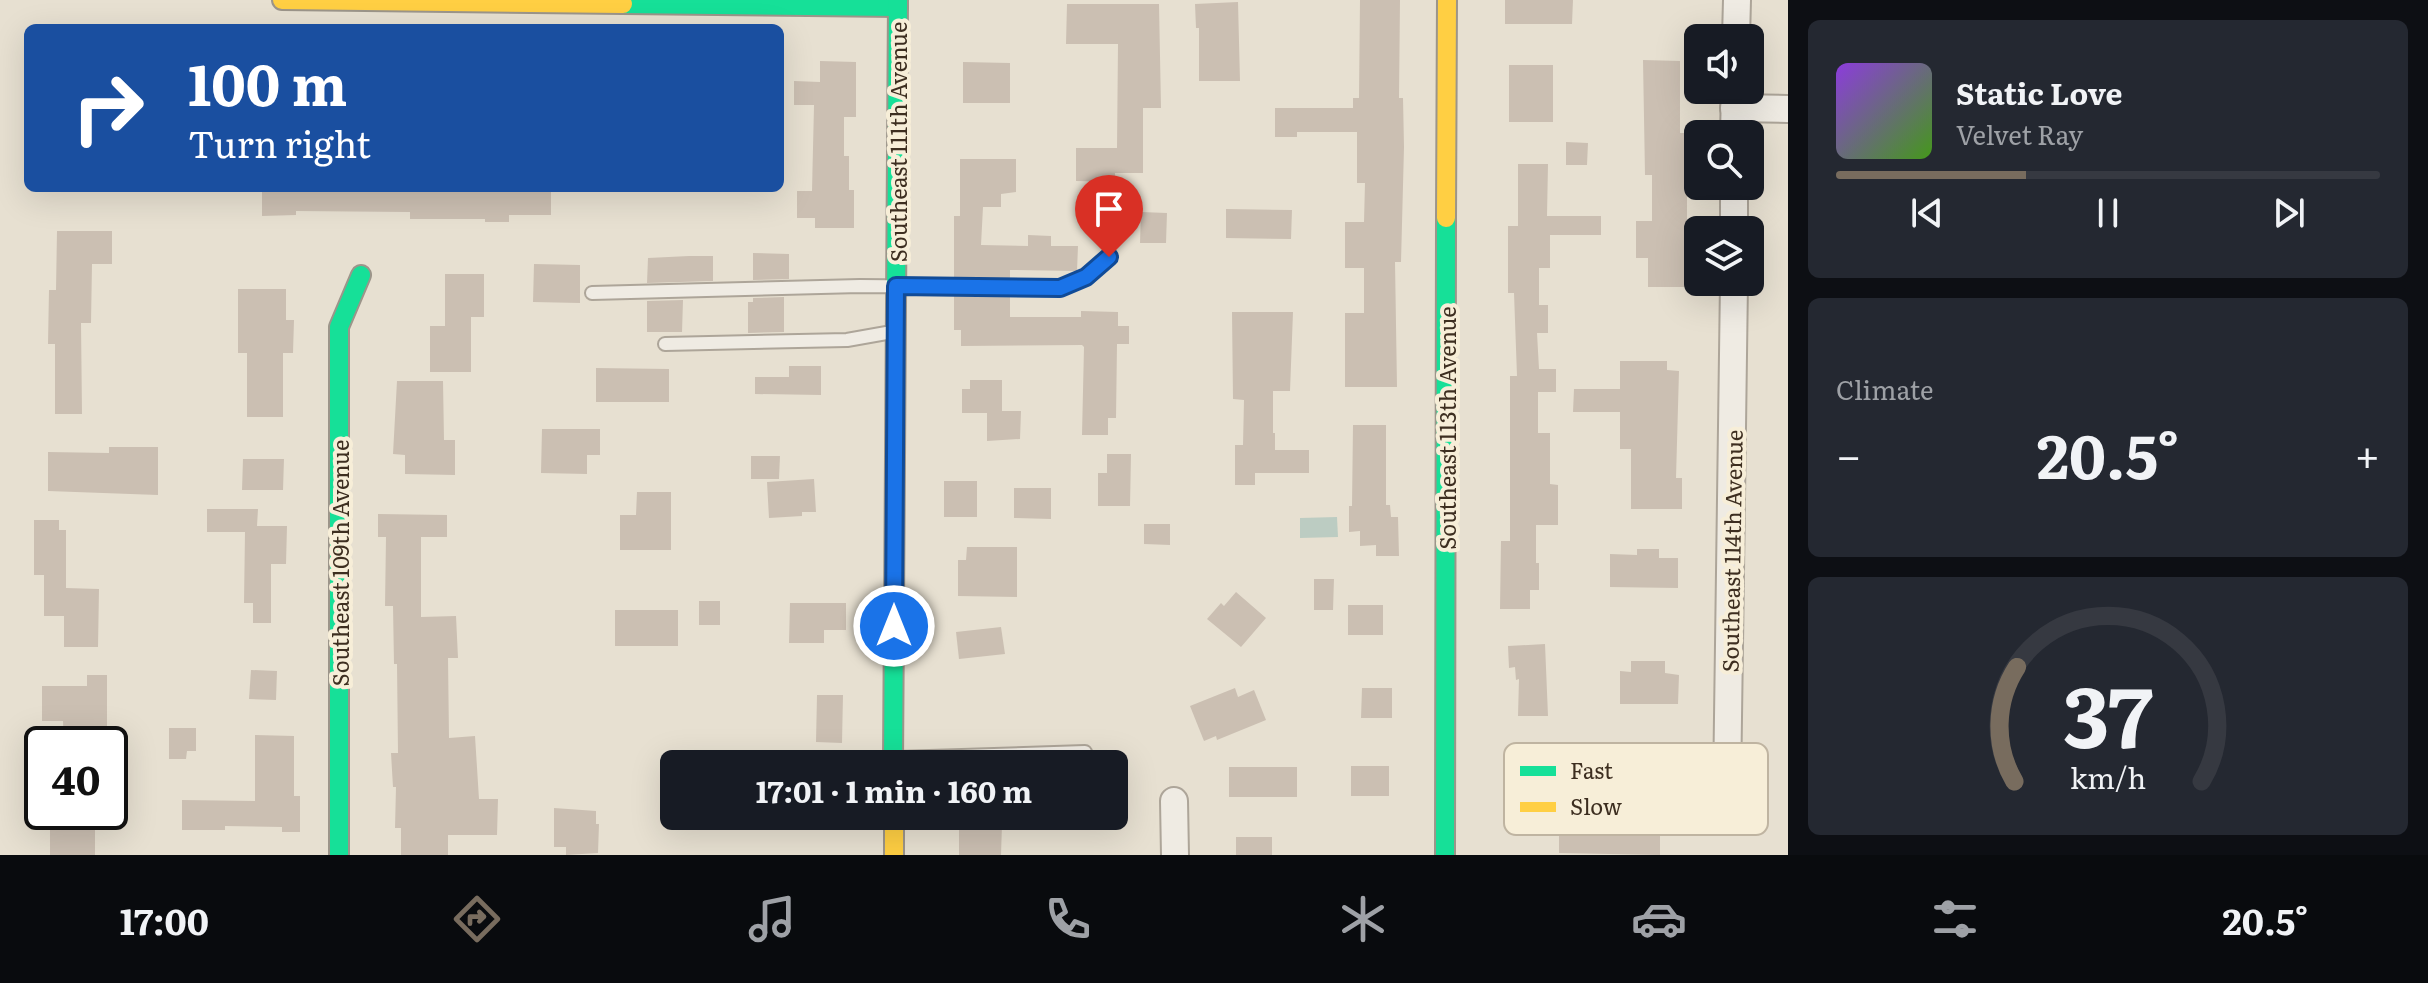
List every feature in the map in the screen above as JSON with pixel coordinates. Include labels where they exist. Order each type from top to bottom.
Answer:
[{"type":"street","points":[[282,0],[898,4]]},
{"type":"street","name":"Southeast 113th Avenue","points":[[1445,855],[1447,0]]},
{"type":"street","points":[[1736,24],[1737,0]]},
{"type":"street","name":"Southeast 111th Avenue","points":[[893,750],[898,4]]},
{"type":"street","points":[[1734,111],[1788,109]]},
{"type":"street","name":"Southeast 109th Avenue","points":[[339,855],[339,327],[361,275]]},
{"type":"street","name":"Southeast 114th Avenue","points":[[1728,743],[1734,296]]},
{"type":"street","points":[[1174,801],[1175,855]]},
{"type":"street","points":[[894,830],[894,855]]},
{"type":"lane","points":[[592,293],[896,286],[1060,288],[1086,277],[1109,257]]},
{"type":"lane","points":[[665,344],[847,340],[895,332]]},
{"type":"shaded area","points":[[1337,517],[1338,537],[1300,538],[1300,518]]},
{"type":"building","points":[[1360,0],[1400,0],[1399,98],[1403,98],[1404,147],[1401,262],[1395,262],[1397,387],[1345,387],[1345,313],[1364,313],[1364,268],[1345,268],[1345,222],[1364,222],[1365,183],[1357,183],[1357,132],[1297,132],[1297,137],[1275,137],[1275,108],[1353,108],[1353,98],[1359,98]]},
{"type":"building","points":[[1505,0],[1573,0],[1572,24],[1505,24]]},
{"type":"building","points":[[1238,2],[1240,81],[1199,81],[1199,28],[1196,28],[1195,4]]},
{"type":"building","points":[[1067,4],[1159,4],[1161,108],[1143,108],[1143,173],[1115,173],[1115,182],[1076,181],[1076,148],[1117,148],[1118,44],[1066,44]]},
{"type":"building","points":[[1643,60],[1680,61],[1680,133],[1684,133],[1684,200],[1687,200],[1687,216],[1684,216],[1684,287],[1648,287],[1648,258],[1636,258],[1636,221],[1652,221],[1652,175],[1645,175]]},
{"type":"building","points":[[820,61],[856,62],[856,117],[844,117],[844,156],[849,156],[849,190],[854,190],[854,228],[815,228],[815,218],[797,218],[797,191],[812,191],[814,105],[794,105],[794,81],[820,82]]},
{"type":"building","points":[[963,62],[1010,63],[1010,103],[963,103]]},
{"type":"building","points":[[1509,65],[1553,65],[1553,122],[1509,122]]},
{"type":"building","points":[[1566,142],[1588,143],[1587,165],[1566,165]]},
{"type":"building","points":[[960,159],[1016,159],[1016,192],[1001,194],[1001,207],[983,207],[981,245],[1028,246],[1028,235],[1051,236],[1051,246],[1078,246],[1077,271],[1010,270],[1010,278],[954,278],[954,216],[960,216]]},
{"type":"building","points":[[1518,164],[1548,164],[1547,216],[1601,216],[1601,235],[1550,235],[1550,268],[1539,268],[1539,305],[1548,305],[1548,333],[1537,333],[1539,369],[1556,369],[1556,392],[1538,392],[1538,433],[1550,433],[1550,484],[1558,485],[1558,525],[1536,525],[1539,590],[1530,590],[1530,609],[1500,609],[1501,541],[1510,541],[1510,376],[1517,376],[1514,293],[1508,293],[1508,226],[1518,226]]},
{"type":"building","points":[[262,192],[551,192],[551,215],[509,215],[509,222],[410,219],[410,212],[296,211],[296,215],[262,216]]},
{"type":"building","points":[[1226,209],[1292,210],[1291,239],[1226,238]]},
{"type":"building","points":[[1141,212],[1167,213],[1166,243],[1140,243]]},
{"type":"building","points":[[57,231],[112,231],[112,264],[92,264],[91,323],[81,323],[82,414],[55,414],[55,344],[48,344],[49,290],[56,290]]},
{"type":"building","points":[[753,253],[789,254],[789,279],[753,280]]},
{"type":"building","points":[[713,256],[713,281],[647,283],[648,258]]},
{"type":"building","points":[[534,264],[580,265],[580,303],[533,302]]},
{"type":"building","points":[[445,274],[484,274],[484,317],[471,317],[471,372],[430,372],[430,326],[445,326]]},
{"type":"building","points":[[238,289],[286,289],[286,320],[294,320],[293,353],[283,353],[283,417],[247,417],[247,353],[238,353]]},
{"type":"building","points":[[954,296],[1010,296],[1010,317],[1081,317],[1081,311],[1118,312],[1118,326],[1129,326],[1129,344],[1117,344],[1116,418],[1108,418],[1108,435],[1082,435],[1082,345],[961,346],[961,330],[954,330]]},
{"type":"building","points":[[784,297],[784,332],[748,333],[748,302],[753,302],[753,298]]},
{"type":"building","points":[[683,300],[682,332],[647,332],[647,301]]},
{"type":"building","points":[[1232,312],[1293,312],[1290,391],[1273,391],[1273,433],[1275,450],[1309,450],[1309,473],[1255,473],[1255,485],[1235,485],[1235,445],[1243,445],[1244,400],[1233,399]]},
{"type":"building","points":[[1620,361],[1667,361],[1667,370],[1679,371],[1676,478],[1682,478],[1682,509],[1631,509],[1631,449],[1620,449],[1620,412],[1573,412],[1574,389],[1620,389]]},
{"type":"building","points":[[789,366],[821,366],[821,395],[755,394],[755,377],[789,377]]},
{"type":"building","points":[[596,368],[669,369],[669,402],[596,402]]},
{"type":"building","points":[[970,380],[1002,380],[1002,411],[1021,411],[1020,439],[987,441],[987,413],[962,413],[962,389],[970,389]]},
{"type":"building","points":[[397,381],[443,381],[444,440],[455,440],[455,475],[405,474],[405,455],[393,454]]},
{"type":"building","points":[[1353,425],[1386,425],[1386,505],[1390,505],[1391,517],[1398,517],[1399,556],[1376,556],[1376,545],[1360,546],[1360,531],[1349,532]]},
{"type":"building","points":[[542,429],[600,429],[600,455],[587,455],[587,474],[541,473]]},
{"type":"building","points":[[109,447],[158,447],[158,495],[48,491],[48,452],[109,453]]},
{"type":"building","points":[[1107,454],[1131,454],[1130,506],[1098,506],[1098,473],[1107,473]]},
{"type":"building","points":[[751,456],[780,456],[779,479],[751,479]]},
{"type":"building","points":[[243,459],[284,459],[283,490],[242,490]]},
{"type":"building","points":[[814,479],[816,512],[769,518],[767,482]]},
{"type":"building","points":[[944,481],[977,481],[977,517],[944,517]]},
{"type":"building","points":[[1014,488],[1051,488],[1051,519],[1014,518]]},
{"type":"building","points":[[637,492],[671,492],[671,550],[620,550],[620,515],[636,515]]},
{"type":"building","points":[[207,509],[258,509],[257,526],[287,526],[286,564],[271,564],[271,623],[253,623],[253,603],[244,603],[245,532],[207,532]]},
{"type":"building","points":[[378,514],[447,515],[447,537],[421,537],[421,617],[456,616],[458,658],[448,658],[449,738],[475,736],[479,799],[498,799],[497,835],[448,835],[448,855],[401,855],[401,828],[395,828],[396,787],[393,787],[391,753],[398,753],[397,664],[394,664],[393,606],[385,606],[386,537],[378,537]]},
{"type":"building","points":[[34,520],[59,520],[59,530],[66,530],[66,588],[99,589],[98,647],[64,647],[64,616],[44,616],[44,575],[34,575]]},
{"type":"building","points":[[1144,524],[1170,524],[1170,545],[1144,544]]},
{"type":"building","points":[[967,547],[1017,547],[1017,597],[958,596],[958,560],[966,560]]},
{"type":"building","points":[[1637,549],[1659,549],[1659,558],[1678,558],[1678,588],[1610,587],[1610,554],[1637,555]]},
{"type":"building","points":[[1314,579],[1334,579],[1333,610],[1314,610]]},
{"type":"building","points":[[1236,592],[1266,618],[1241,647],[1207,619]]},
{"type":"building","points":[[699,601],[720,601],[720,625],[699,625]]},
{"type":"building","points":[[790,603],[846,603],[846,630],[824,630],[824,643],[789,643]]},
{"type":"building","points":[[1348,605],[1383,605],[1383,635],[1348,635]]},
{"type":"building","points":[[615,610],[678,610],[678,646],[615,646]]},
{"type":"building","points":[[1001,627],[1005,654],[959,659],[956,632]]},
{"type":"building","points":[[1545,644],[1548,716],[1518,716],[1519,679],[1516,680],[1515,667],[1509,668],[1508,646]]},
{"type":"building","points":[[1631,661],[1665,661],[1665,673],[1679,675],[1678,704],[1620,704],[1620,671],[1631,672]]},
{"type":"building","points":[[251,670],[277,671],[276,700],[249,699]]},
{"type":"building","points":[[87,675],[107,675],[107,726],[63,726],[63,721],[42,721],[42,686],[87,686]]},
{"type":"building","points":[[1235,688],[1238,697],[1254,690],[1266,720],[1217,740],[1216,736],[1204,741],[1190,706]]},
{"type":"building","points":[[1362,688],[1392,688],[1392,718],[1361,718]]},
{"type":"building","points":[[817,695],[843,695],[842,743],[816,742]]},
{"type":"building","points":[[169,728],[196,728],[196,751],[187,751],[186,759],[169,759]]},
{"type":"building","points":[[255,735],[294,736],[294,796],[300,796],[300,832],[282,832],[282,827],[225,826],[225,830],[182,830],[182,800],[255,801]]},
{"type":"building","points":[[1351,766],[1389,766],[1389,796],[1351,796]]},
{"type":"building","points":[[1229,767],[1297,767],[1297,797],[1229,797]]},
{"type":"building","points":[[554,808],[596,811],[598,853],[566,855],[566,847],[554,847]]},
{"type":"building","points":[[50,830],[95,830],[95,855],[50,855]]},
{"type":"building","points":[[959,830],[1002,830],[1001,855],[959,855]]},
{"type":"building","points":[[1559,835],[1660,835],[1660,855],[1559,853]]},
{"type":"building","points":[[1236,837],[1272,837],[1272,855],[1236,855]]},
{"type":"traffic: fast","points":[[893,750],[898,0]]},
{"type":"traffic: fast","points":[[623,4],[898,7]]},
{"type":"traffic: fast","points":[[1445,855],[1446,218]]},
{"type":"traffic: fast","points":[[339,855],[339,327],[361,275]]},
{"type":"traffic: slow","points":[[282,0],[623,4]]},
{"type":"traffic: slow","points":[[1446,218],[1447,0]]},
{"type":"traffic: slow","points":[[894,830],[894,855]]},
{"type":"route","points":[[894,626],[896,286],[1060,288],[1071,286],[1086,277],[1109,257]]}]
